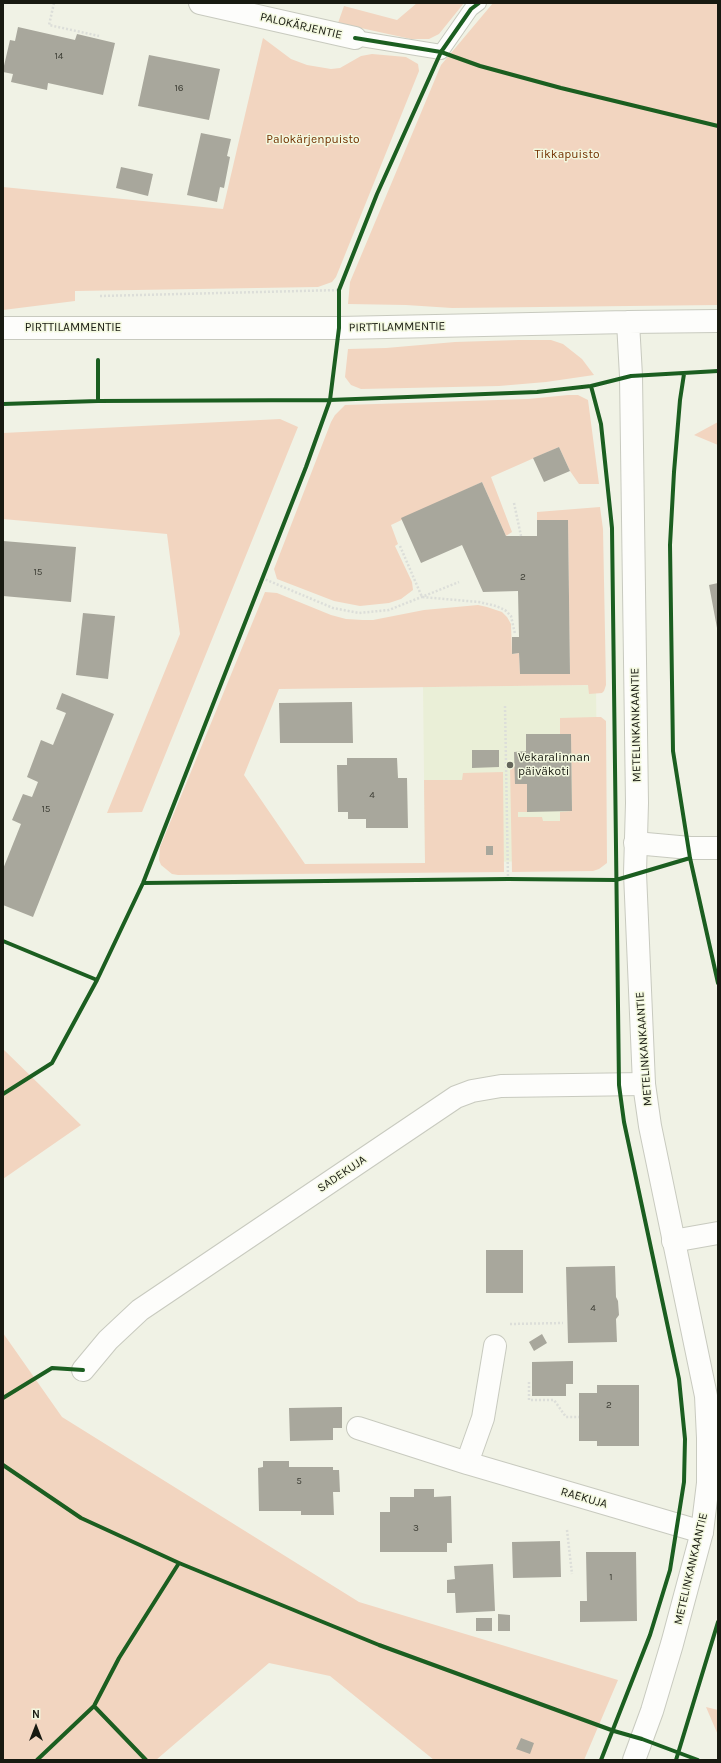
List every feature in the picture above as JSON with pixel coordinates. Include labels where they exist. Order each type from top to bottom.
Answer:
[{"type":"street","name":"PALOKÄRJENTIE","points":[[200,3],[355,38]]},
{"type":"street","name":"PIRTTILAMMENTIE","points":[[3,328],[339,328],[718,321]]},
{"type":"street","name":"METELINKANKAANTIE","points":[[628,322],[631,376],[636,766],[635,873],[644,1084],[650,1126],[706,1396],[708,1438],[708,1523],[652,1711],[634,1760]]},
{"type":"street","points":[[635,843],[690,848],[718,848]]},
{"type":"street","name":"SADEKUJA","points":[[83,1370],[108,1340],[140,1310],[456,1097],[472,1091],[501,1086],[644,1084]]},
{"type":"street","points":[[673,1241],[718,1233]]},
{"type":"street","points":[[467,1463],[483,1418],[495,1346]]},
{"type":"street","name":"RAEKUJA","points":[[358,1428],[467,1463],[708,1523]]},
{"type":"lane","points":[[355,38],[441,52],[471,9],[479,3]]},
{"type":"path","points":[[54,3],[50,25],[99,36]]},
{"type":"path","points":[[339,328],[339,290],[342,282]]},
{"type":"path","points":[[100,296],[339,290]]},
{"type":"path","points":[[514,503],[521,536]]},
{"type":"path","points":[[400,546],[422,597]]},
{"type":"path","points":[[260,585],[265,571]]},
{"type":"path","points":[[262,578],[333,608],[359,613],[389,610],[459,582]]},
{"type":"path","points":[[422,597],[479,602],[496,606],[505,610],[511,616],[515,634]]},
{"type":"path","points":[[505,706],[508,879]]},
{"type":"path","points":[[501,880],[516,879]]},
{"type":"path","points":[[507,1324],[563,1323]]},
{"type":"path","points":[[529,1382],[529,1400],[554,1400],[566,1417],[579,1417]]},
{"type":"path","points":[[567,1530],[572,1574]]},
{"type":"shaded area","name":"Vekaralinnan päiväkoti","points":[[596,685],[598,860],[425,863],[423,687]]},
{"type":"green space","points":[[417,3],[464,3],[439,34],[429,39],[411,39],[338,23],[344,6],[397,20]]},
{"type":"green space","name":"Tikkapuisto","points":[[493,3],[718,3],[718,305],[452,308],[406,305],[348,304],[350,282],[441,65]]},
{"type":"green space","name":"Palokärjenpuisto","points":[[263,38],[291,59],[307,65],[331,69],[340,68],[361,56],[372,54],[406,57],[418,64],[419,71],[336,277],[332,282],[318,287],[75,291],[75,301],[3,310],[3,187],[223,209]]},
{"type":"green space","points":[[551,340],[563,344],[582,359],[594,375],[546,382],[499,386],[361,389],[351,385],[345,377],[348,349],[386,348],[455,342]]},
{"type":"green space","points":[[578,395],[588,400],[599,484],[579,484],[570,471],[559,447],[491,477],[512,532],[506,536],[482,482],[391,525],[398,544],[395,546],[412,582],[413,590],[401,599],[389,603],[360,606],[334,601],[277,579],[274,569],[331,422],[335,415],[345,405],[528,399]]},
{"type":"green space","points":[[280,419],[298,427],[142,812],[107,813],[180,634],[167,534],[3,519],[3,433]]},
{"type":"green space","points":[[718,422],[718,445],[694,435]]},
{"type":"green space","points":[[600,507],[603,529],[606,685],[602,693],[589,694],[588,685],[279,689],[244,775],[305,864],[425,863],[424,780],[462,780],[463,773],[503,772],[504,872],[178,875],[172,874],[161,865],[159,860],[160,847],[265,592],[277,593],[331,615],[346,619],[373,620],[424,610],[478,605],[487,607],[502,612],[511,624],[512,654],[519,653],[520,674],[570,674],[568,520],[537,520],[537,512]]},
{"type":"green space","points":[[601,717],[606,721],[607,863],[599,869],[593,871],[512,872],[510,766],[515,766],[515,784],[527,784],[527,812],[518,812],[518,817],[542,817],[543,821],[560,821],[560,812],[572,811],[571,734],[560,734],[560,718]]},
{"type":"green space","points":[[3,1049],[81,1125],[3,1179]]},
{"type":"green space","points":[[3,1333],[62,1417],[359,1602],[618,1680],[584,1760],[434,1760],[330,1676],[269,1663],[156,1760],[3,1760]]},
{"type":"green space","points":[[706,1707],[718,1710],[718,1735]]},
{"type":"building","points":[[18,27],[75,40],[77,34],[115,43],[103,95],[48,83],[47,90],[11,82],[13,74],[3,72],[3,70],[10,40],[15,41]]},
{"type":"building","points":[[149,55],[220,69],[209,120],[138,106]]},
{"type":"building","points":[[201,133],[231,139],[227,156],[230,157],[224,188],[220,187],[217,202],[187,195]]},
{"type":"building","points":[[121,167],[153,174],[148,196],[116,188]]},
{"type":"building","points":[[559,447],[570,471],[544,482],[533,458]]},
{"type":"building","points":[[482,482],[506,536],[537,536],[537,520],[568,520],[570,674],[520,674],[519,653],[512,654],[512,637],[519,637],[518,591],[483,592],[462,545],[421,563],[401,518]]},
{"type":"building","points":[[3,541],[76,547],[71,602],[3,596]]},
{"type":"building","points":[[718,583],[718,627],[717,628],[709,585]]},
{"type":"building","points":[[83,613],[115,616],[108,679],[76,675]]},
{"type":"building","points":[[62,693],[114,714],[33,917],[3,905],[3,869],[21,824],[12,820],[23,794],[32,797],[38,782],[27,777],[41,740],[53,745],[66,713],[56,709]]},
{"type":"building","points":[[352,702],[353,743],[280,743],[279,703]]},
{"type":"building","points":[[526,734],[571,734],[572,811],[527,812],[527,784],[515,784],[514,752],[526,751]]},
{"type":"building","points":[[472,750],[499,750],[499,767],[472,768]]},
{"type":"building","points":[[347,758],[397,758],[398,778],[407,778],[408,828],[366,828],[366,819],[348,819],[348,812],[338,812],[337,765],[347,765]]},
{"type":"building","points":[[486,846],[493,846],[493,855],[486,855]]},
{"type":"building","points":[[486,1250],[523,1250],[523,1293],[486,1293]]},
{"type":"building","points":[[615,1266],[616,1297],[618,1301],[619,1315],[616,1319],[617,1342],[568,1343],[566,1267]]},
{"type":"building","points":[[542,1334],[547,1343],[534,1351],[529,1342]]},
{"type":"building","points":[[573,1361],[573,1384],[566,1384],[566,1396],[532,1396],[532,1362]]},
{"type":"building","points":[[597,1385],[639,1385],[639,1446],[597,1446],[597,1441],[579,1441],[579,1393],[597,1393]]},
{"type":"building","points":[[342,1407],[342,1428],[333,1428],[333,1440],[290,1441],[289,1408]]},
{"type":"building","points":[[263,1461],[289,1461],[289,1467],[333,1467],[333,1470],[339,1470],[340,1492],[333,1492],[334,1515],[301,1515],[301,1511],[259,1511],[258,1468],[263,1467]]},
{"type":"building","points":[[414,1489],[434,1489],[434,1497],[451,1496],[452,1543],[447,1543],[447,1552],[380,1552],[380,1512],[390,1512],[390,1497],[414,1497]]},
{"type":"building","points":[[560,1541],[561,1577],[513,1578],[512,1542]]},
{"type":"building","points":[[586,1552],[636,1552],[637,1621],[580,1622],[580,1601],[587,1601]]},
{"type":"building","points":[[493,1564],[495,1611],[456,1613],[455,1593],[447,1593],[447,1580],[455,1579],[454,1566]]},
{"type":"building","points":[[498,1614],[510,1615],[510,1631],[498,1631]]},
{"type":"building","points":[[476,1618],[492,1618],[492,1631],[476,1631]]},
{"type":"building","points":[[521,1738],[534,1743],[530,1754],[516,1749]]},
{"type":"cycle path","points":[[479,3],[471,9],[441,52],[377,194],[339,290],[339,328],[330,400],[537,392],[591,386],[631,376],[718,371]]},
{"type":"cycle path","points":[[355,38],[441,52],[480,66],[561,88],[718,126]]},
{"type":"cycle path","points":[[3,1094],[52,1063],[97,980],[143,883],[306,467],[330,400],[98,401],[98,360]]},
{"type":"cycle path","points":[[684,374],[680,400],[674,472],[670,545],[673,751],[690,858],[718,983]]},
{"type":"cycle path","points":[[591,386],[601,424],[612,528],[619,1085],[624,1122],[679,1379],[685,1439],[684,1482],[670,1570],[650,1635],[601,1760]]},
{"type":"cycle path","points":[[3,404],[98,401]]},
{"type":"cycle path","points":[[143,883],[508,879],[616,880],[690,858]]},
{"type":"cycle path","points":[[3,941],[97,980]]},
{"type":"cycle path","points":[[3,1398],[52,1368],[83,1370]]},
{"type":"cycle path","points":[[3,1465],[81,1518],[179,1563],[379,1645],[614,1731],[642,1739],[698,1760]]},
{"type":"cycle path","points":[[37,1760],[94,1706],[119,1658],[179,1563]]},
{"type":"cycle path","points":[[676,1760],[718,1622]]},
{"type":"cycle path","points":[[94,1706],[146,1760]]},
{"type":"place","name":"Vekaralinnan päiväkoti","points":[[510,765]]}]
